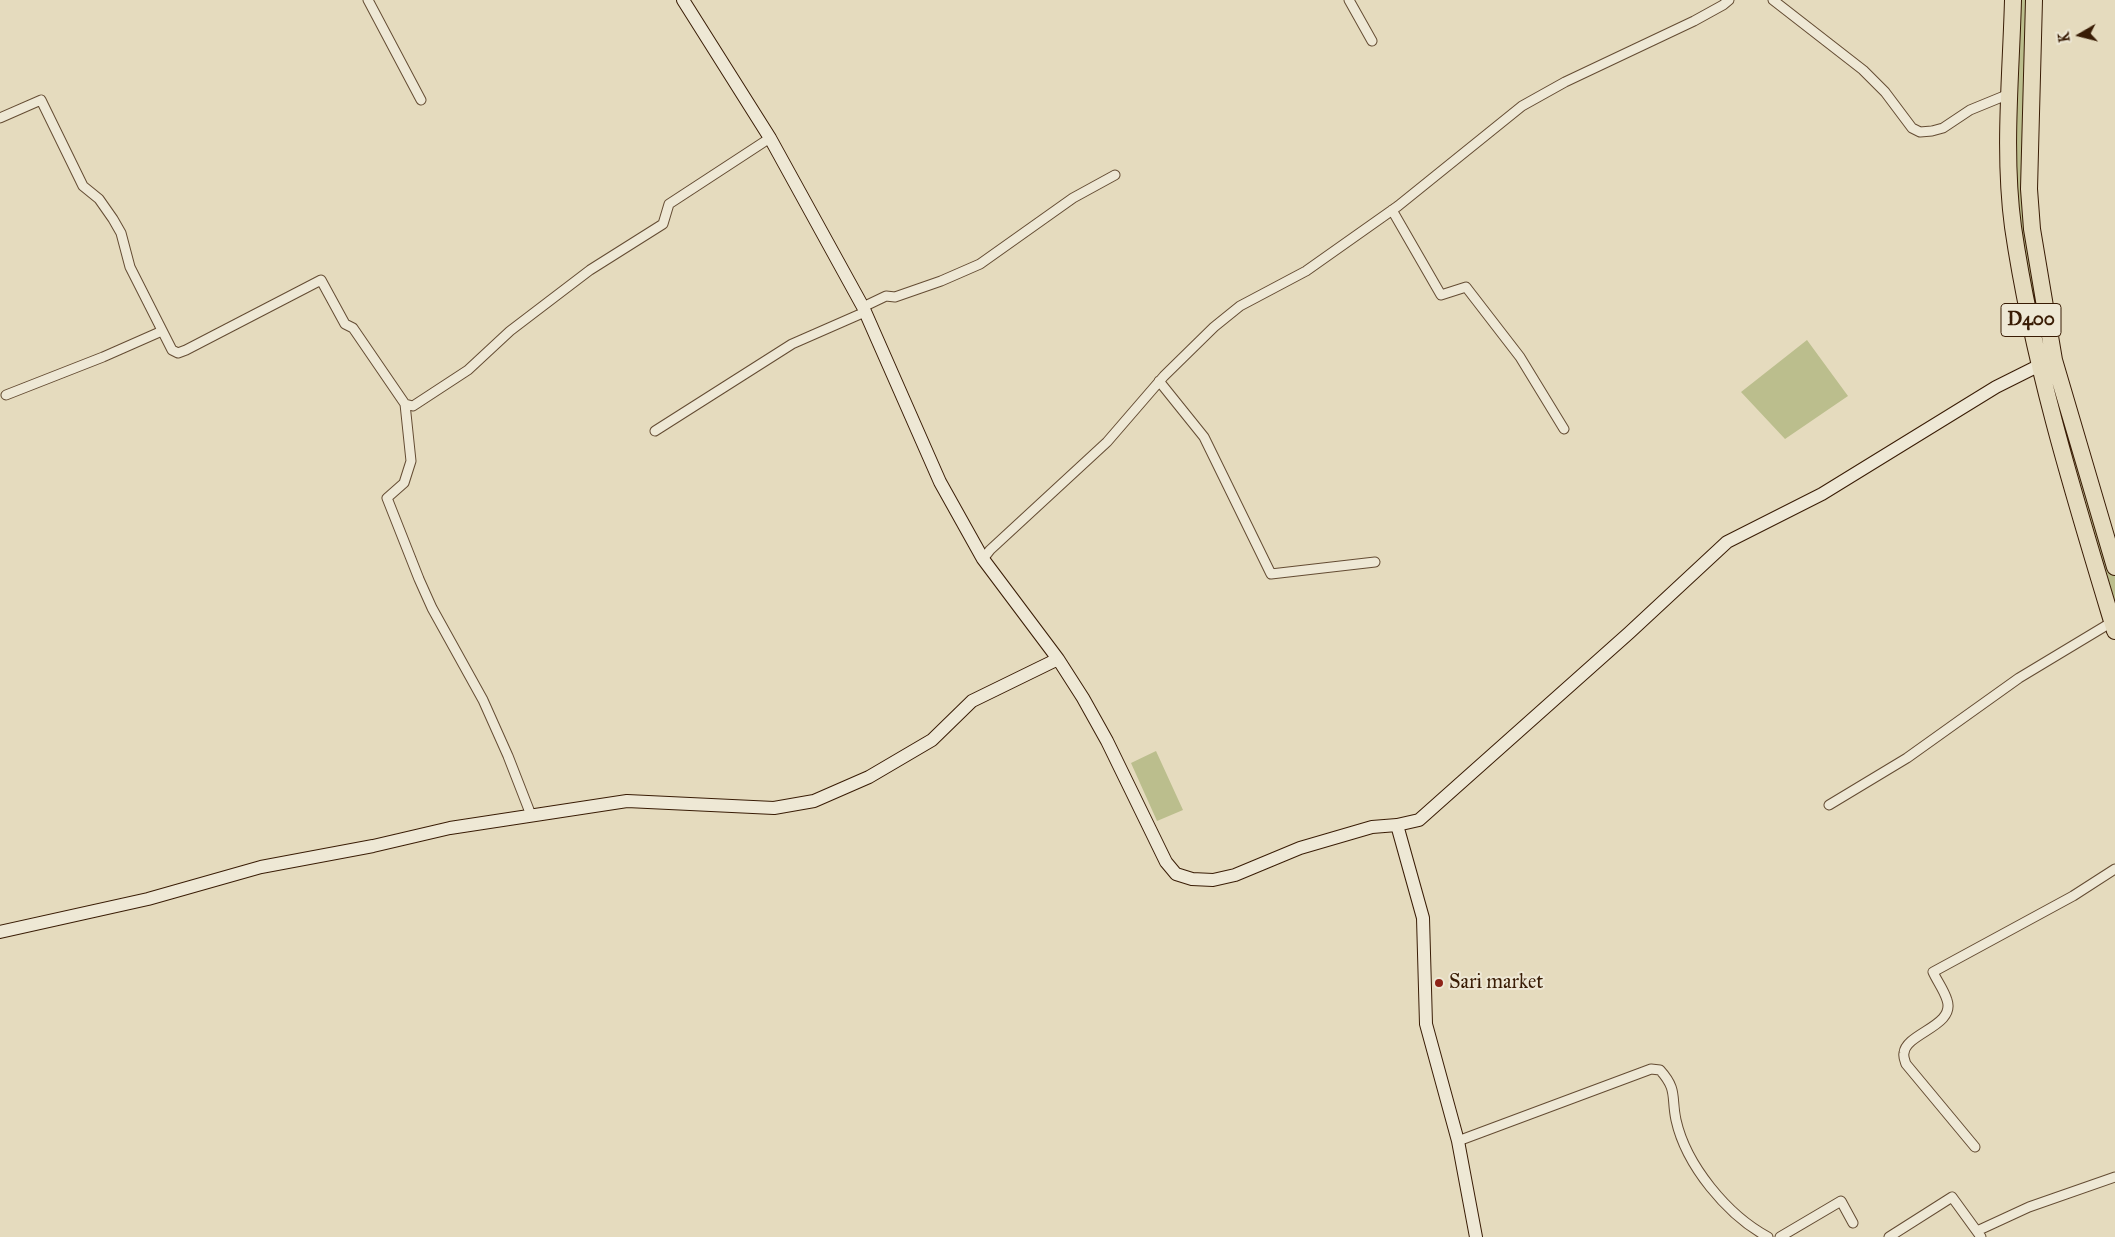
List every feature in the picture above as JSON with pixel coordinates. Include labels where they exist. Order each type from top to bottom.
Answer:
[{"type":"highway","name":"D400","points":[[2013,0],[2009,94],[2013,226],[2114,626]]},
{"type":"highway","name":"D400","points":[[2036,1],[2029,190],[2047,363],[2115,567]]},
{"type":"street","points":[[368,0],[421,100]]},
{"type":"street","points":[[683,0],[770,138],[864,310],[940,482],[983,559],[1058,659],[1083,698],[1107,741],[1166,862],[1176,874],[1192,879],[1213,880],[1235,875],[1300,848],[1372,827],[1397,825],[1419,820],[1629,633],[1727,542],[1822,494],[1996,387],[2047,363]]},
{"type":"street","points":[[1349,0],[1372,42]]},
{"type":"street","points":[[983,559],[990,550],[1107,442],[1159,381],[1214,327],[1240,306],[1306,271],[1392,210],[1522,106],[1565,82],[1694,21],[1723,6],[1729,0]]},
{"type":"street","points":[[1774,0],[1863,70],[1885,92],[1912,128],[1920,132],[1943,128],[1970,110],[2009,94]]},
{"type":"street","points":[[0,118],[41,100],[84,186],[99,199],[117,226],[130,267],[172,350],[178,353],[321,280],[345,324],[353,328],[405,404],[411,461],[404,483],[387,498],[432,608],[483,700],[508,756],[531,815]]},
{"type":"street","points":[[405,404],[413,406],[468,370],[510,331],[590,270],[663,224],[669,204],[770,138]]},
{"type":"street","points":[[655,431],[792,344],[864,310],[886,296],[896,297],[942,281],[980,264],[1073,198],[1115,175]]},
{"type":"street","points":[[1392,210],[1441,295],[1466,287],[1520,358],[1564,429]]},
{"type":"street","points":[[6,395],[103,357],[162,331]]},
{"type":"street","points":[[1159,381],[1204,437],[1271,574],[1375,562]]},
{"type":"street","points":[[1829,805],[1907,758],[2019,678],[2114,626]]},
{"type":"street","points":[[0,932],[148,900],[261,867],[373,846],[450,828],[627,801],[774,808],[814,801],[869,776],[932,740],[972,701],[1058,659]]},
{"type":"street","points":[[1397,825],[1422,918],[1426,1024],[1458,1141],[1476,1237]]},
{"type":"street","points":[[1975,1147],[1906,1064],[1903,1054],[1906,1047],[1943,1019],[1948,1010],[1948,1000],[1933,972],[2073,896],[2115,869]]},
{"type":"street","points":[[1458,1141],[1651,1069],[1660,1070],[1672,1087],[1676,1119],[1682,1139],[1693,1161],[1716,1194],[1750,1228],[1768,1237]]},
{"type":"street","points":[[1890,1237],[1952,1197],[1979,1234],[2029,1207],[2115,1176]]},
{"type":"street","points":[[1780,1237],[1840,1201],[1853,1223]]},
{"type":"green space","points":[[2021,0],[2029,0],[2042,320],[2037,322],[2020,229],[2017,198],[2015,148]]},
{"type":"green space","points":[[1807,340],[1848,396],[1785,439],[1741,392]]},
{"type":"green space","points":[[2062,407],[2115,577],[2115,603],[2059,409]]},
{"type":"green space","points":[[1156,751],[1183,810],[1157,821],[1131,763]]},
{"type":"place","name":"Sari market","points":[[1439,983]]}]
